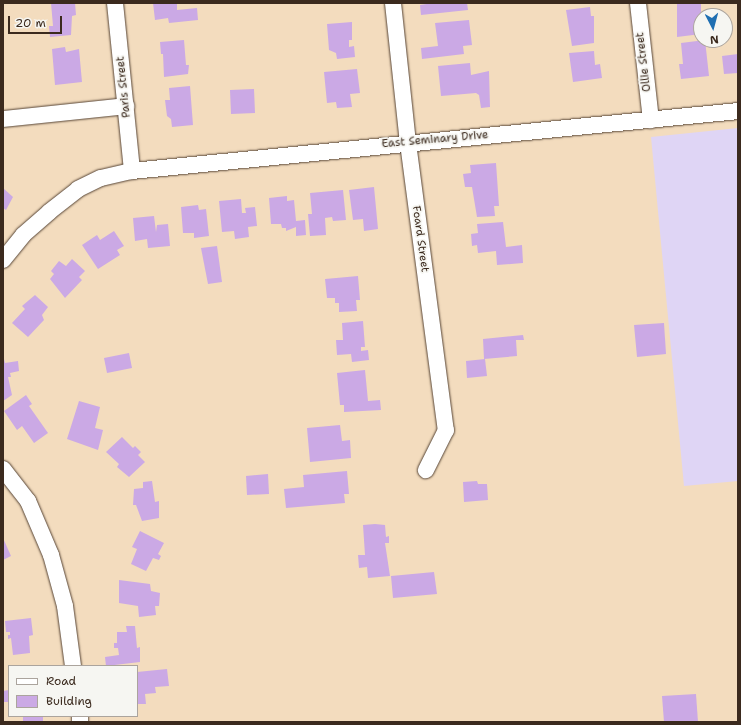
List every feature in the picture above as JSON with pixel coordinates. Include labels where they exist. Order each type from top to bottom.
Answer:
[{"type":"street","name":"Paris Street","points":[[115,3],[132,171]]},
{"type":"street","name":"Foard Street","points":[[393,3],[408,143],[446,430],[426,470]]},
{"type":"street","name":"Ollie Street","points":[[638,3],[651,120]]},
{"type":"street","points":[[3,119],[126,106]]},
{"type":"street","name":"East Seminary Drive","points":[[3,260],[22,235],[78,189],[101,178],[132,171],[738,111]]},
{"type":"street","points":[[3,469],[28,501],[50,555],[65,606],[74,665]]},
{"type":"shaded area","points":[[738,128],[738,481],[684,486],[651,137]]},
{"type":"building","points":[[51,3],[75,3],[76,15],[72,16],[71,35],[50,37],[49,26],[53,26]]},
{"type":"building","points":[[153,3],[177,3],[177,10],[197,8],[198,20],[169,23],[168,18],[155,20]]},
{"type":"building","points":[[433,3],[467,3],[468,10],[421,15],[420,5]]},
{"type":"building","points":[[677,3],[701,3],[701,8],[693,8],[693,35],[677,37]]},
{"type":"building","points":[[590,7],[591,16],[594,16],[594,43],[572,46],[566,10]]},
{"type":"building","points":[[469,20],[472,45],[463,46],[464,54],[422,59],[421,48],[438,46],[435,23]]},
{"type":"building","points":[[352,22],[352,40],[349,40],[349,47],[354,46],[355,57],[337,59],[336,53],[329,50],[327,24]]},
{"type":"building","points":[[184,40],[186,65],[189,65],[188,74],[164,77],[163,54],[161,54],[160,42]]},
{"type":"building","points":[[693,42],[693,48],[706,48],[709,76],[681,79],[679,64],[683,64],[681,43]]},
{"type":"building","points":[[65,47],[66,52],[79,49],[82,82],[55,85],[52,49]]},
{"type":"building","points":[[594,51],[595,65],[600,64],[602,78],[573,82],[569,53]]},
{"type":"building","points":[[738,54],[738,73],[724,74],[722,56]]},
{"type":"building","points":[[470,63],[471,75],[489,71],[490,107],[481,108],[479,95],[476,93],[441,96],[438,66]]},
{"type":"building","points":[[357,69],[360,93],[350,94],[352,107],[337,108],[336,102],[327,103],[324,72]]},
{"type":"building","points":[[190,86],[193,125],[172,127],[171,119],[167,116],[165,100],[170,100],[169,88]]},
{"type":"building","points":[[254,89],[255,113],[231,114],[230,90]]},
{"type":"building","points":[[496,163],[499,206],[494,206],[495,216],[477,217],[472,187],[465,187],[463,174],[471,173],[470,165]]},
{"type":"building","points":[[374,187],[378,229],[364,231],[363,219],[353,220],[349,190]]},
{"type":"building","points":[[3,188],[13,197],[6,210],[3,208]]},
{"type":"building","points":[[343,190],[346,220],[333,221],[332,217],[325,218],[326,235],[310,236],[308,214],[312,214],[310,193]]},
{"type":"building","points":[[287,196],[287,201],[294,200],[296,221],[305,220],[306,235],[296,236],[296,227],[286,231],[286,228],[282,228],[281,224],[271,224],[269,198]]},
{"type":"building","points":[[241,199],[242,213],[246,213],[245,208],[255,207],[257,226],[248,227],[249,237],[235,239],[234,231],[222,232],[219,201]]},
{"type":"building","points":[[198,205],[199,210],[206,209],[209,236],[194,238],[194,233],[183,233],[181,207]]},
{"type":"building","points":[[154,216],[156,232],[157,225],[168,224],[170,246],[148,248],[147,239],[135,241],[133,218]]},
{"type":"building","points":[[503,222],[506,247],[522,245],[523,263],[497,265],[496,251],[478,253],[477,245],[472,246],[471,234],[478,233],[477,224]]},
{"type":"building","points":[[114,231],[124,246],[117,250],[120,255],[98,269],[82,245],[97,235],[100,240]]},
{"type":"building","points":[[217,246],[222,282],[208,284],[201,248]]},
{"type":"building","points":[[72,259],[85,271],[79,277],[82,280],[65,298],[50,279],[54,274],[51,271],[59,261],[66,266]]},
{"type":"building","points":[[358,276],[360,300],[356,300],[357,311],[339,312],[339,303],[335,303],[335,298],[327,298],[325,279]]},
{"type":"building","points":[[35,295],[48,307],[42,315],[44,320],[28,337],[12,323],[25,309],[22,306]]},
{"type":"building","points":[[363,321],[365,347],[361,347],[361,351],[368,350],[369,360],[352,362],[351,354],[337,355],[336,340],[343,340],[342,323]]},
{"type":"building","points":[[664,323],[666,354],[637,357],[634,325]]},
{"type":"building","points":[[523,335],[524,340],[516,340],[517,356],[484,359],[483,339]]},
{"type":"building","points":[[129,353],[132,368],[107,373],[104,358]]},
{"type":"building","points":[[3,355],[5,363],[18,361],[19,371],[10,373],[11,377],[8,377],[12,395],[3,401]]},
{"type":"building","points":[[485,359],[487,376],[467,378],[466,361]]},
{"type":"building","points":[[365,370],[368,401],[380,400],[381,410],[344,412],[344,405],[340,405],[337,373]]},
{"type":"building","points":[[26,395],[32,404],[29,406],[48,433],[34,443],[22,426],[17,430],[4,411]]},
{"type":"building","points":[[79,401],[100,407],[95,428],[103,430],[98,450],[67,439]]},
{"type":"building","points":[[340,425],[342,441],[350,440],[351,458],[310,462],[307,428]]},
{"type":"building","points":[[122,437],[133,448],[135,446],[141,452],[138,455],[145,462],[129,477],[117,467],[119,464],[106,452]]},
{"type":"building","points":[[347,471],[349,494],[344,494],[345,503],[286,508],[284,489],[304,487],[303,475]]},
{"type":"building","points":[[268,474],[269,494],[247,495],[246,476]]},
{"type":"building","points":[[152,481],[155,502],[159,501],[159,518],[142,521],[136,505],[133,505],[134,489],[143,488],[143,482]]},
{"type":"building","points":[[477,481],[478,484],[487,484],[488,500],[464,502],[463,482]]},
{"type":"building","points":[[363,525],[385,525],[386,537],[389,536],[389,543],[385,543],[390,576],[368,578],[367,567],[359,568],[358,555],[365,555]]},
{"type":"building","points":[[140,531],[164,543],[158,554],[161,556],[159,560],[153,558],[146,571],[131,564],[137,549],[132,547]]},
{"type":"building","points":[[3,538],[11,556],[3,560]]},
{"type":"building","points":[[434,572],[437,594],[393,598],[391,576]]},
{"type":"building","points":[[119,580],[150,584],[151,591],[160,593],[159,606],[155,606],[156,615],[139,617],[138,606],[119,603]]},
{"type":"building","points":[[31,618],[33,635],[29,636],[30,653],[13,655],[11,638],[8,639],[10,632],[6,632],[5,621]]},
{"type":"building","points":[[126,626],[135,626],[137,648],[140,647],[140,662],[106,665],[105,657],[119,655],[118,648],[114,648],[114,643],[117,643],[117,632],[127,632]]},
{"type":"building","points":[[167,669],[169,686],[155,687],[156,693],[145,694],[146,704],[138,704],[138,672]]},
{"type":"building","points":[[8,690],[8,702],[3,702],[3,691]]},
{"type":"building","points":[[696,694],[698,722],[664,722],[662,696]]},
{"type":"building","points":[[23,717],[43,717],[43,722],[23,722]]}]
